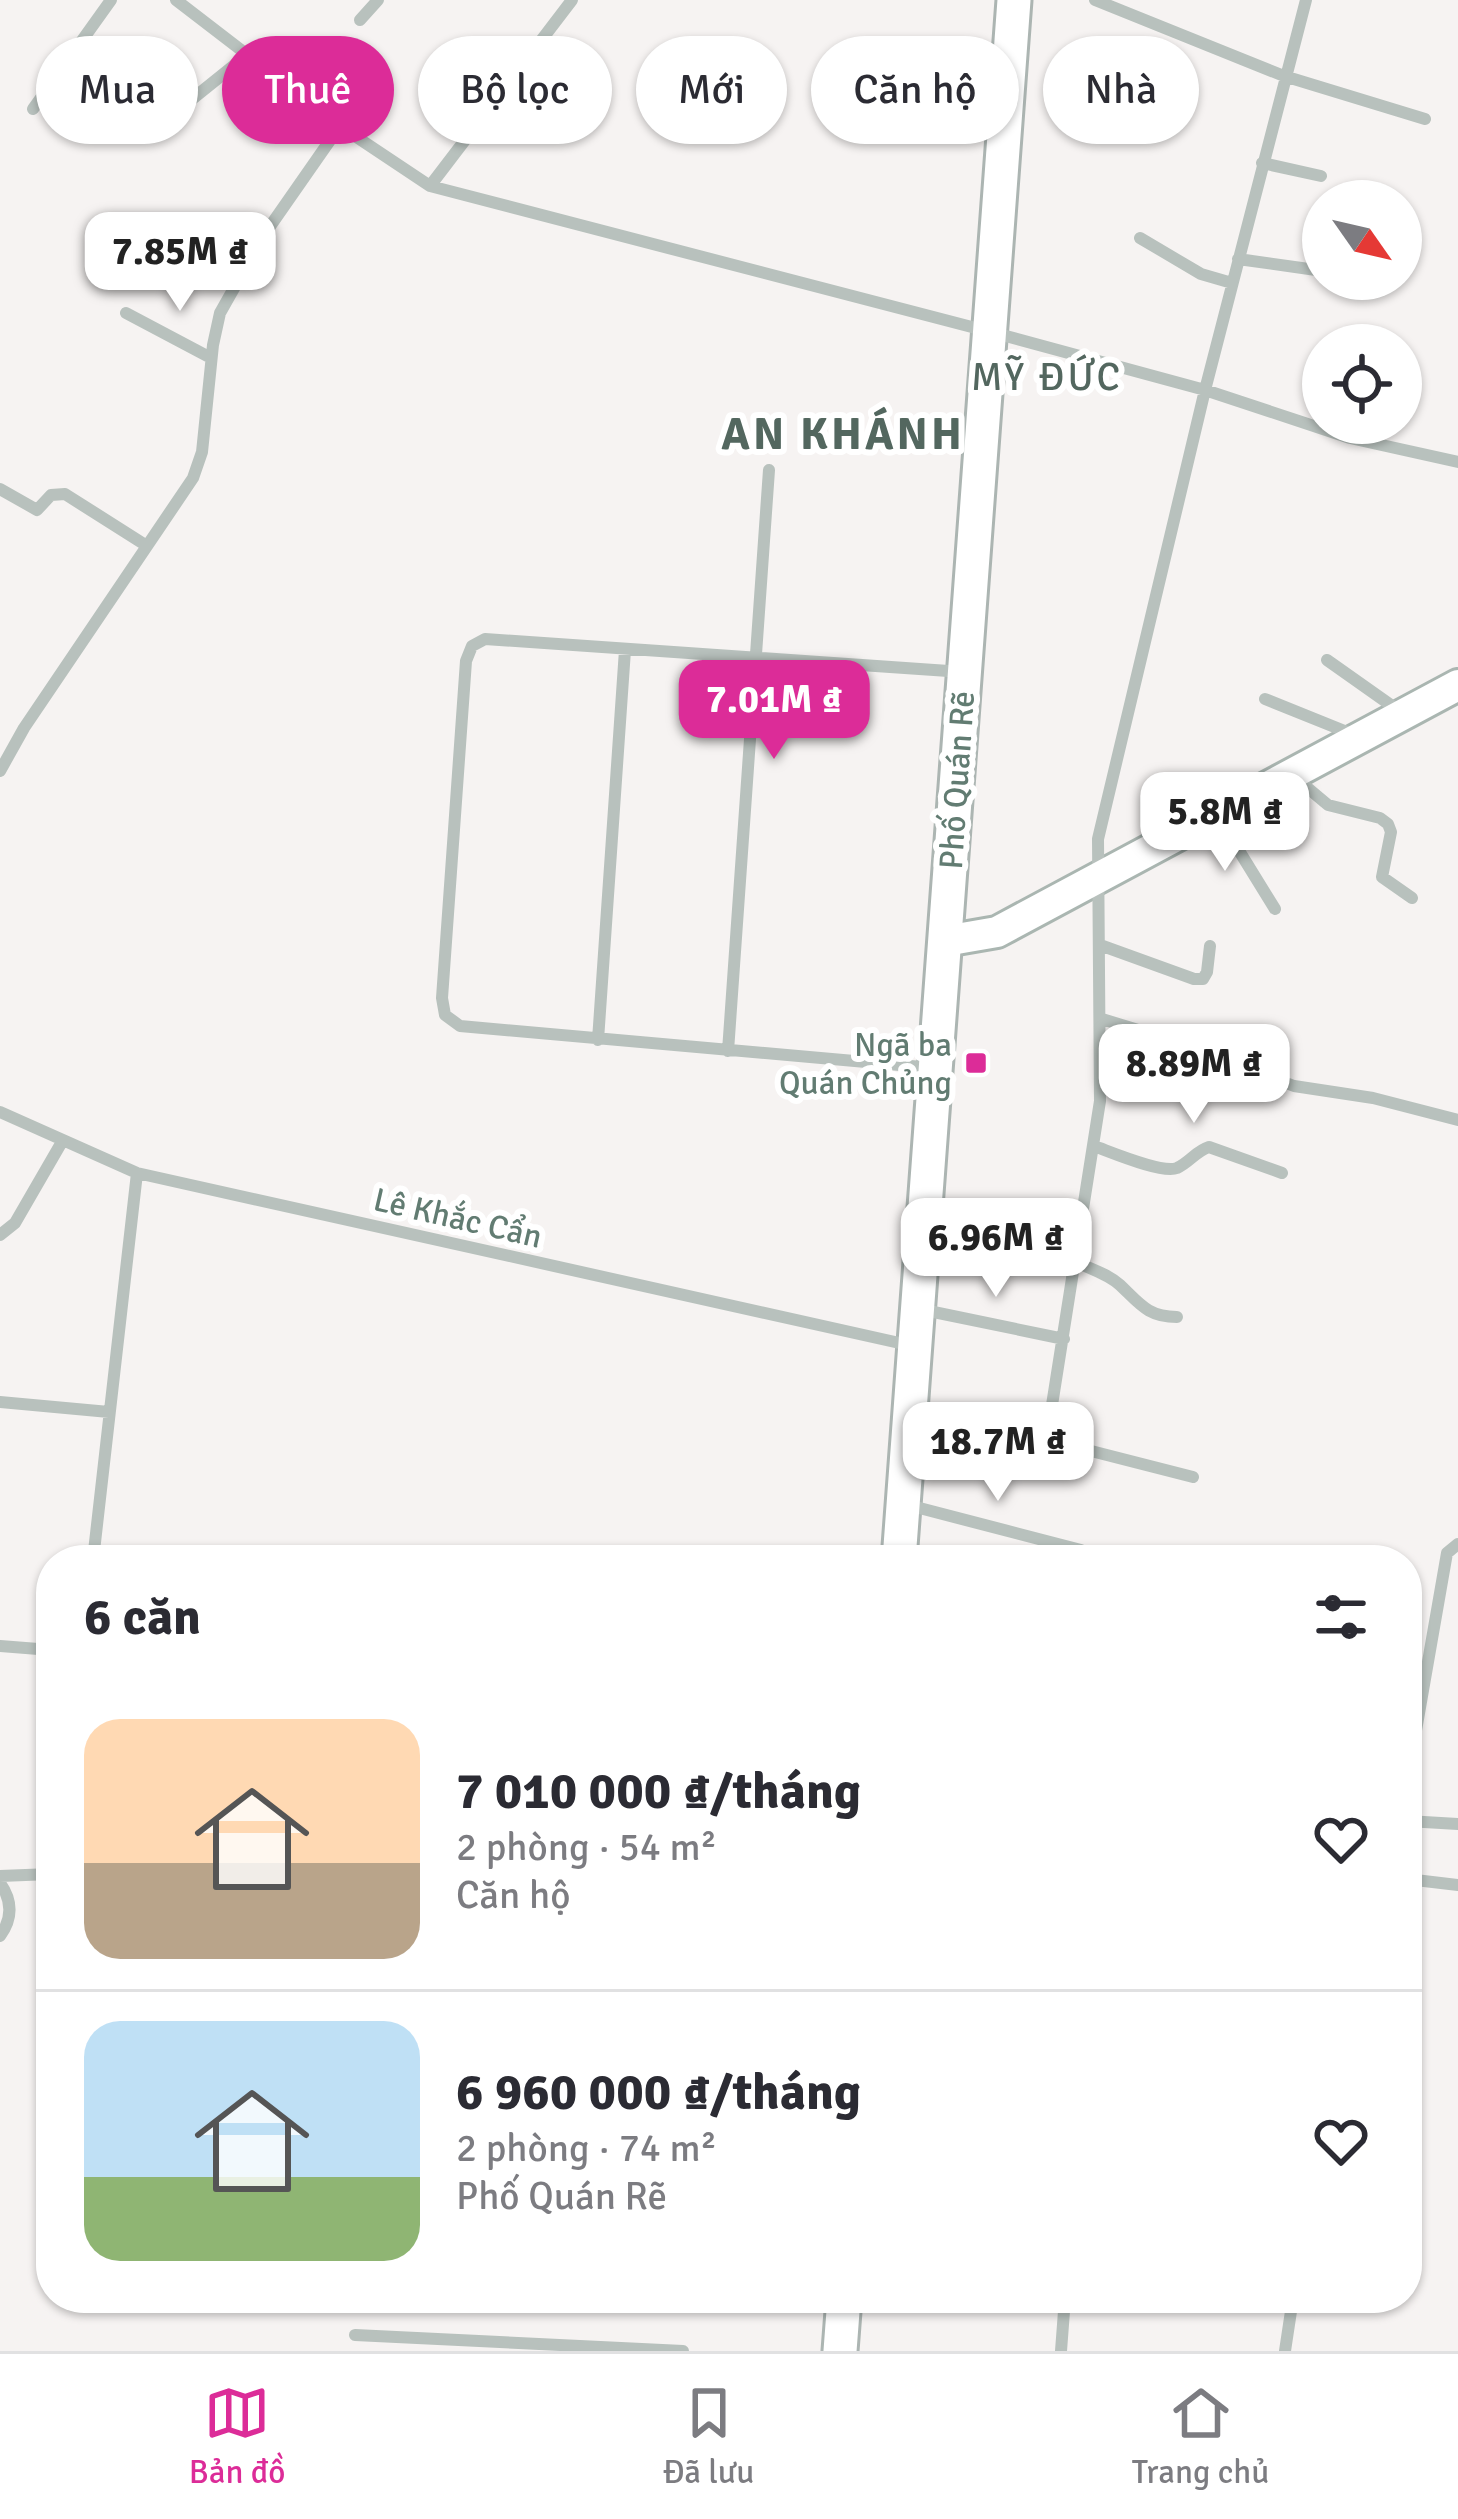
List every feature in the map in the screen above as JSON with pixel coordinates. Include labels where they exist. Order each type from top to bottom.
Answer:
[{"type":"main road","name":"Phố Quán Rẽ","points":[[900,1545],[1014,0]]},
{"type":"main road","points":[[944,941],[998,932],[1458,686]]},
{"type":"main road","points":[[840,2351],[843,2313]]},
{"type":"street","points":[[33,109],[111,0]]},
{"type":"street","points":[[176,0],[222,36]]},
{"type":"street","points":[[359,20],[378,0]]},
{"type":"street","points":[[430,186],[572,0]]},
{"type":"street","points":[[1193,1478],[1052,1441],[1048,1424],[1094,1147],[1102,1019],[1098,838],[1205,390],[1306,0]]},
{"type":"street","points":[[1101,1],[1284,76],[1426,119]]},
{"type":"street","points":[[198,94],[222,75]]},
{"type":"street","points":[[0,771],[200,465],[220,313],[264,235],[327,144]]},
{"type":"street","points":[[367,144],[430,186],[1205,390],[1350,438],[1458,462]]},
{"type":"street","points":[[1262,163],[1321,176]]},
{"type":"street","points":[[1140,238],[1201,274],[1232,283]]},
{"type":"street","points":[[1238,259],[1302,268]]},
{"type":"street","points":[[126,313],[211,358]]},
{"type":"street","points":[[728,1052],[769,470]]},
{"type":"street","points":[[0,489],[37,510],[51,496],[65,494],[148,546]]},
{"type":"street","points":[[935,1069],[460,1026],[445,1015],[443,976],[466,661],[472,646],[485,639],[964,673]]},
{"type":"street","points":[[598,1040],[625,650]]},
{"type":"street","points":[[1327,660],[1403,714]]},
{"type":"street","points":[[1265,699],[1359,737]]},
{"type":"street","points":[[1291,774],[1328,805],[1388,824],[1391,832],[1382,877],[1412,898]]},
{"type":"street","points":[[1217,814],[1275,909]]},
{"type":"street","points":[[1100,946],[1194,980],[1208,972],[1210,946]]},
{"type":"street","points":[[1102,1019],[1294,1086],[1373,1098],[1458,1120]]},
{"type":"street","name":"Lê Khắc Cẩn","points":[[0,1112],[137,1173],[914,1347]]},
{"type":"street","points":[[0,1235],[16,1222],[63,1140]]},
{"type":"street","points":[[1094,1147],[1165,1169],[1178,1168],[1209,1147],[1282,1173]]},
{"type":"street","points":[[95,1545],[137,1173]]},
{"type":"street","points":[[1076,1262],[1118,1283],[1144,1311],[1177,1317]]},
{"type":"street","points":[[917,1309],[1064,1339]]},
{"type":"street","points":[[0,1402],[109,1412]]},
{"type":"street","points":[[903,1504],[1062,1545]]},
{"type":"street","points":[[1422,1696],[1447,1552],[1458,1544]]},
{"type":"street","points":[[0,1646],[36,1649]]},
{"type":"street","points":[[1422,1822],[1458,1824]]},
{"type":"street","points":[[0,1936],[10,1910],[9,1895],[0,1880],[36,1876]]},
{"type":"street","points":[[1422,1881],[1458,1885]]},
{"type":"street","points":[[1061,2351],[1064,2313]]},
{"type":"street","points":[[1285,2351],[1291,2313]]},
{"type":"street","points":[[355,2335],[683,2351]]},
{"type":"place","name":"Ngã ba Quán Chủng","points":[[976,1063]]},
{"type":"district","name":"MỸ ĐỨC","points":[[1047,376]]},
{"type":"district","name":"AN KHÁNH","points":[[843,433]]}]
